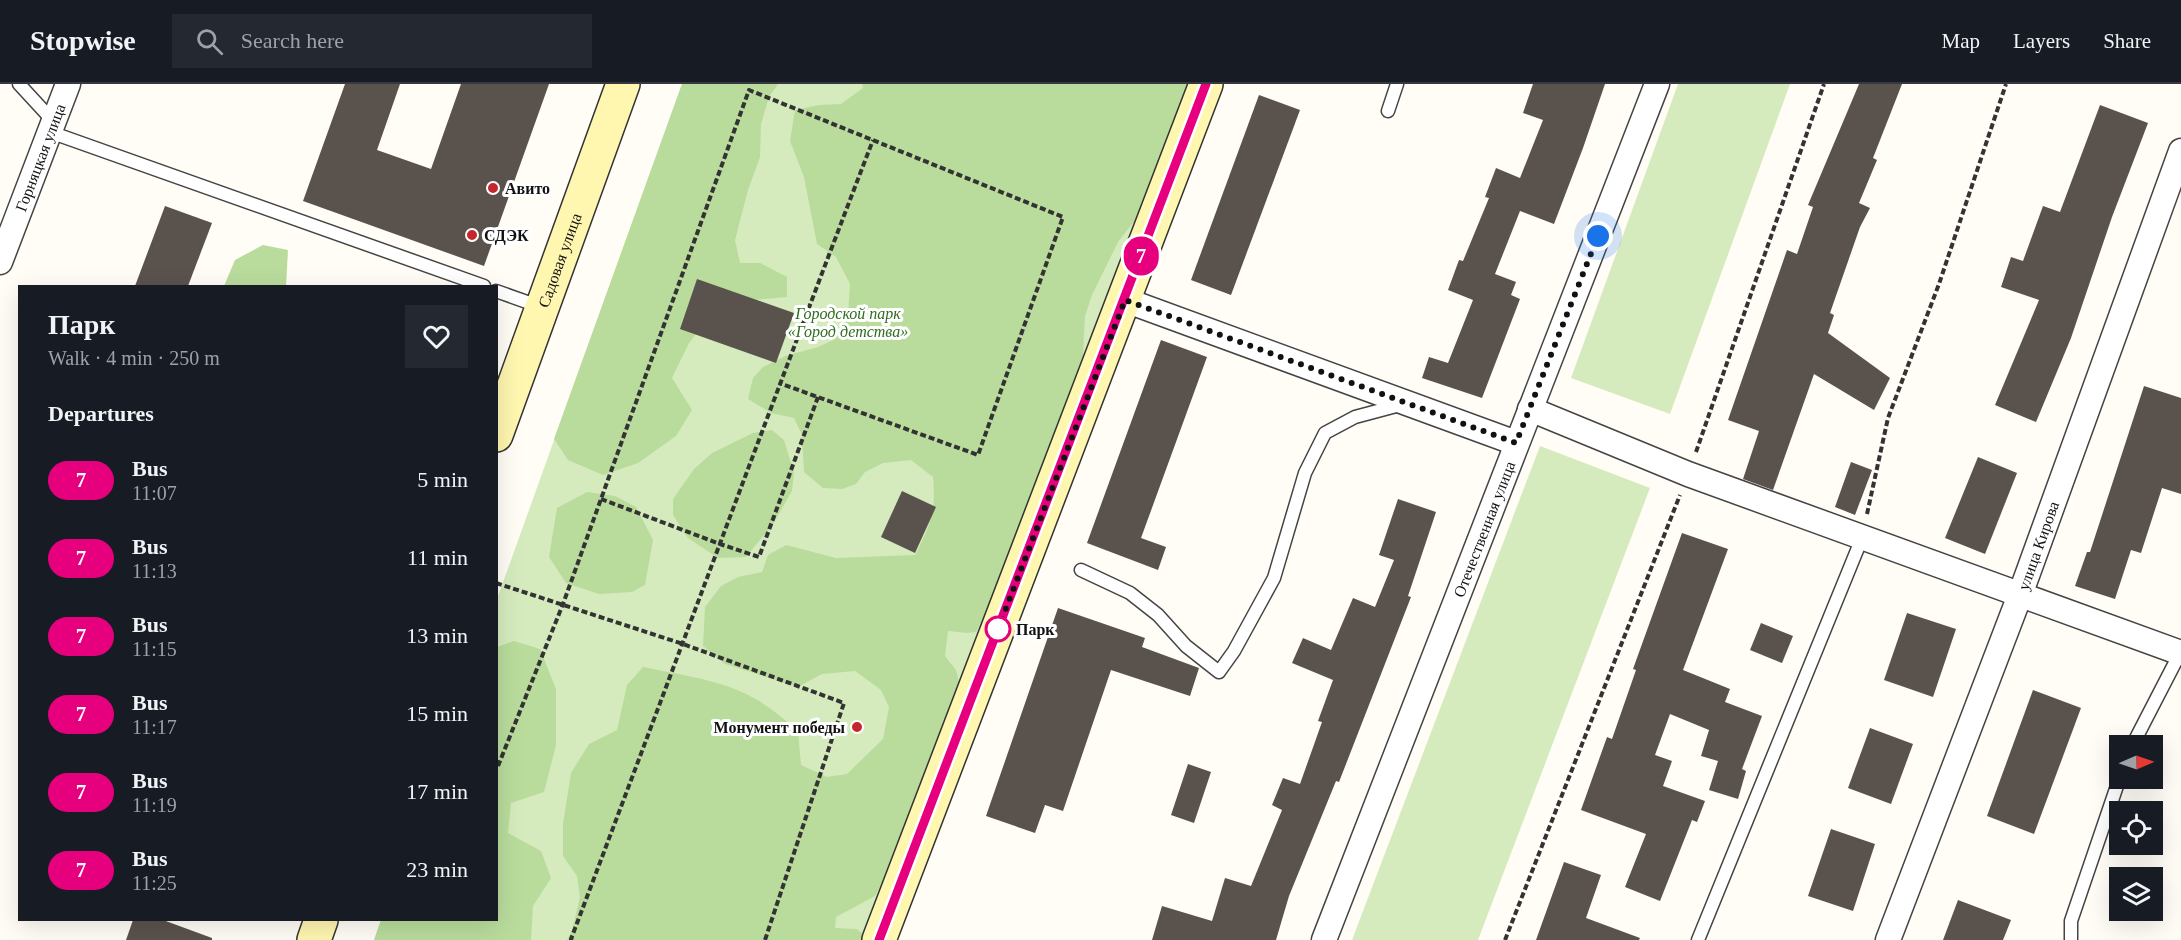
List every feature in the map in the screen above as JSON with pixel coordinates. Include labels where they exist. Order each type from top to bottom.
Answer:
[{"type":"street","name":"Горняцкая улица","points":[[0,262],[68,84]]},
{"type":"street","name":"Садовая улица","points":[[498,429],[623,84]]},
{"type":"street","points":[[879,940],[1206,84]]},
{"type":"street","name":"Отечественная улица","points":[[1324,940],[1657,84]]},
{"type":"street","name":"улица Кирова","points":[[1888,940],[2020,595],[2181,151]]},
{"type":"street","points":[[1125,300],[1516,443]]},
{"type":"street","points":[[1530,409],[1688,474],[2181,653]]},
{"type":"street","points":[[314,940],[321,921]]},
{"type":"lane","points":[[19,84],[52,127],[481,285]]},
{"type":"lane","points":[[1388,111],[1397,84]]},
{"type":"lane","points":[[498,292],[542,307]]},
{"type":"lane","points":[[1081,570],[1130,593],[1158,615],[1186,646],[1219,672],[1234,651],[1274,578],[1305,473],[1325,433],[1355,417],[1407,403]]},
{"type":"lane","points":[[1698,940],[1862,538]]},
{"type":"lane","points":[[2138,735],[2181,653]]},
{"type":"lane","points":[[2071,940],[2071,921],[2116,789]]},
{"type":"path","points":[[1505,940],[1688,474],[1824,84]]},
{"type":"path","points":[[1862,538],[1888,418],[1939,284],[2006,84]]},
{"type":"path","points":[[498,766],[563,604],[749,90],[1064,217],[978,454],[779,383]]},
{"type":"path","points":[[573,940],[571,939],[779,383],[873,140]]},
{"type":"path","points":[[601,498],[759,557],[818,397]]},
{"type":"path","points":[[498,584],[683,644],[844,703],[765,940]]},
{"type":"green space","name":"Городской парк «Город детства»","points":[[682,84],[1190,84],[868,940],[374,940],[381,921],[498,921],[498,596]]},
{"type":"green space","points":[[682,84],[778,84],[769,97],[761,124],[760,157],[748,190],[735,240],[740,263],[760,263],[787,277],[787,297],[721,303],[689,343],[672,378],[692,410],[676,436],[638,463],[603,475],[568,460],[554,439]]},
{"type":"green space","points":[[862,84],[1194,84],[1144,209],[1118,242],[1092,295],[1085,316],[1082,376],[1006,576],[976,632],[948,631],[945,656],[956,670],[962,693],[895,858],[875,896],[836,917],[835,928],[857,929],[866,937],[865,940],[567,940],[572,931],[580,897],[577,876],[563,856],[563,824],[571,773],[589,744],[617,730],[627,685],[643,667],[720,684],[759,701],[798,731],[801,765],[827,777],[847,774],[883,739],[889,707],[881,690],[855,671],[822,674],[798,687],[725,664],[703,646],[705,607],[721,586],[738,577],[762,572],[768,555],[786,545],[836,558],[915,555],[931,518],[934,500],[933,477],[911,460],[883,463],[865,472],[856,484],[842,489],[823,488],[804,472],[802,435],[794,418],[771,413],[748,399],[753,378],[763,367],[785,356],[818,347],[833,340],[848,315],[850,284],[836,257],[817,244],[804,177],[790,141],[795,110],[819,105],[841,104],[863,88]]},
{"type":"green space","points":[[1678,84],[1790,84],[1670,414],[1571,378]]},
{"type":"green space","points":[[263,245],[288,250],[286,285],[224,285],[235,260]]},
{"type":"green space","points":[[772,430],[784,440],[794,473],[792,491],[773,524],[746,557],[718,558],[688,538],[673,515],[673,499],[694,469],[712,453],[753,433]]},
{"type":"green space","points":[[1540,446],[1650,488],[1478,940],[1352,940]]},
{"type":"green space","points":[[587,492],[615,496],[636,507],[653,540],[645,585],[632,592],[599,594],[566,583],[549,557],[557,508]]},
{"type":"green space","points":[[514,641],[540,649],[556,689],[556,745],[544,792],[511,803],[508,833],[541,851],[551,878],[533,906],[531,940],[374,940],[381,921],[498,921],[498,647]]},
{"type":"building","points":[[345,84],[400,84],[377,150],[431,169],[461,84],[549,84],[484,266],[303,201]]},
{"type":"building","points":[[1533,84],[1605,84],[1554,224],[1520,211],[1495,274],[1516,282],[1511,295],[1520,299],[1482,398],[1422,378],[1429,357],[1448,363],[1473,300],[1448,290],[1459,260],[1463,261],[1489,198],[1485,197],[1496,168],[1520,178],[1543,120],[1523,113]]},
{"type":"building","points":[[1859,84],[1902,84],[1873,158],[1877,160],[1859,203],[1870,208],[1860,227],[1830,313],[1834,315],[1828,333],[1890,378],[1874,410],[1814,374],[1773,490],[1743,479],[1759,431],[1728,420],[1787,250],[1797,254],[1813,207],[1808,205]]},
{"type":"building","points":[[1259,95],[1300,110],[1231,295],[1191,280]]},
{"type":"building","points":[[2100,105],[2148,123],[2112,217],[2071,338],[2036,422],[1995,405],[2039,300],[2001,287],[2011,257],[2023,261],[2043,206],[2060,212]]},
{"type":"building","points":[[165,206],[212,223],[188,285],[135,285]]},
{"type":"building","points":[[697,279],[794,313],[776,363],[680,329]]},
{"type":"building","points":[[1161,340],[1207,357],[1141,538],[1166,547],[1158,570],[1087,543]]},
{"type":"building","points":[[2144,386],[2181,398],[2181,494],[2162,488],[2141,553],[2131,550],[2115,599],[2075,586],[2087,552],[2090,552]]},
{"type":"building","points":[[1978,457],[2017,473],[1985,554],[1945,538]]},
{"type":"building","points":[[1851,462],[1872,470],[1855,515],[1835,507]]},
{"type":"building","points":[[902,491],[936,507],[915,553],[881,537]]},
{"type":"building","points":[[1398,499],[1436,512],[1408,596],[1411,597],[1339,782],[1336,781],[1289,896],[1276,940],[1152,940],[1162,906],[1212,921],[1225,878],[1251,886],[1282,810],[1272,805],[1283,778],[1300,784],[1322,722],[1318,721],[1333,680],[1292,663],[1303,638],[1331,650],[1353,598],[1375,607],[1394,560],[1379,555]]},
{"type":"building","points":[[1682,533],[1728,549],[1683,670],[1730,689],[1725,702],[1762,716],[1742,769],[1746,771],[1738,799],[1709,790],[1718,761],[1701,756],[1709,730],[1670,714],[1655,755],[1672,761],[1663,786],[1705,801],[1697,822],[1692,820],[1660,901],[1625,887],[1646,834],[1581,810],[1607,737],[1612,739],[1636,670],[1633,669]]},
{"type":"building","points":[[1058,608],[1145,638],[1142,647],[1199,668],[1190,696],[1111,670],[1063,811],[1045,805],[1035,833],[986,816]]},
{"type":"building","points":[[1907,613],[1956,629],[1933,697],[1884,680]]},
{"type":"building","points":[[1761,623],[1793,636],[1782,663],[1750,650]]},
{"type":"building","points":[[2033,690],[2081,708],[2034,834],[1987,816]]},
{"type":"building","points":[[1870,728],[1913,744],[1891,804],[1848,788]]},
{"type":"building","points":[[1188,764],[1211,772],[1194,823],[1171,815]]},
{"type":"building","points":[[1831,829],[1875,844],[1853,911],[1808,896]]},
{"type":"building","points":[[1564,862],[1601,875],[1586,918],[1640,938],[1639,940],[1536,940]]},
{"type":"building","points":[[1958,900],[2011,920],[2003,940],[1943,940]]},
{"type":"building","points":[[133,921],[166,921],[212,938],[212,940],[126,940]]},
{"type":"bus line","name":"7","points":[[879,940],[1206,84]]},
{"type":"place","name":"Авито","points":[[493,188]]},
{"type":"place","name":"СДЭК","points":[[472,235]]},
{"type":"place","name":"Парк","points":[[998,629]]},
{"type":"place","name":"Монумент победы","points":[[857,727]]},
{"type":"route","points":[[998,629],[1125,300],[1516,443],[1598,236]]}]
